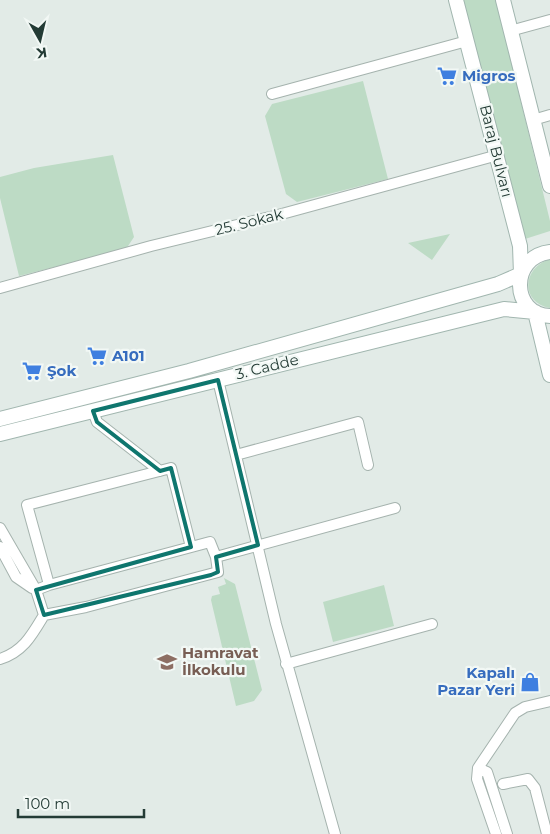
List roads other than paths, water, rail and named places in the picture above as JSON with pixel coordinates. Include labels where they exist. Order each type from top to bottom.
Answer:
[{"type":"main road","name":"Baraj Bulvarı","points":[[456,0],[498,155],[520,246],[521,274],[519,284],[521,295],[527,305],[535,312]]},
{"type":"main road","points":[[503,0],[550,186]]},
{"type":"main road","points":[[521,274],[526,264],[534,257],[543,252],[550,252]]},
{"type":"main road","name":"3. Cadde","points":[[0,419],[189,371],[498,284],[521,274]]},
{"type":"main road","name":"3. Cadde","points":[[0,434],[504,309],[535,312],[550,316]]},
{"type":"main road","points":[[535,312],[550,375]]},
{"type":"street","points":[[510,31],[550,20]]},
{"type":"street","points":[[272,94],[467,41]]},
{"type":"street","points":[[533,120],[550,115]]},
{"type":"street","name":"25. Sokak","points":[[0,288],[151,246],[278,215],[498,155]]},
{"type":"street","points":[[218,380],[286,664],[335,834]]},
{"type":"street","points":[[92,411],[97,422],[160,471]]},
{"type":"street","points":[[236,455],[358,422],[368,465]]},
{"type":"street","points":[[48,581],[27,505],[172,468],[191,547]]},
{"type":"street","points":[[216,557],[395,508]]},
{"type":"street","points":[[0,528],[36,590],[44,615]]},
{"type":"street","points":[[0,659],[14,653],[26,644],[44,615],[86,607],[218,572],[216,557],[210,542],[36,590]]},
{"type":"street","points":[[0,547],[16,577],[36,590]]},
{"type":"street","points":[[286,664],[432,624]]},
{"type":"street","points":[[496,834],[477,780],[478,768],[515,713],[525,707],[550,701]]},
{"type":"street","points":[[478,768],[486,772],[507,834]]},
{"type":"street","points":[[503,784],[528,780],[535,788],[545,809],[547,834]]},
{"type":"place","name":"Migros","points":[[447,76]]},
{"type":"place","name":"A101","points":[[97,356]]},
{"type":"place","name":"Şok","points":[[32,371]]},
{"type":"place","name":"Hamravat İlkokulu","points":[[167,662]]},
{"type":"place","name":"Kapalı Pazar Yeri","points":[[530,682]]}]
